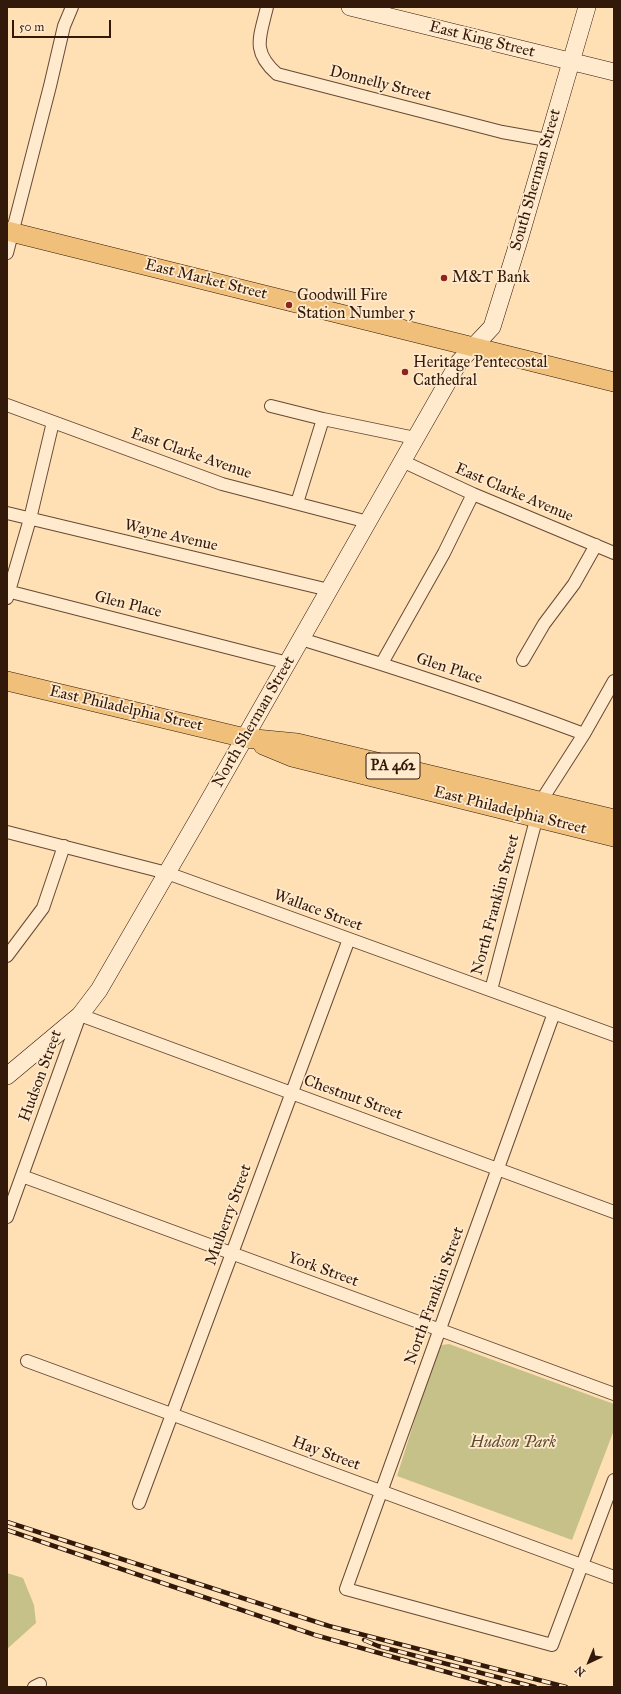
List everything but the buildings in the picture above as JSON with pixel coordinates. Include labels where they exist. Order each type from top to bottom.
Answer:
[{"type":"main road","name":"East King Street","points":[[350,7],[614,72]]},
{"type":"main road","name":"South Sherman Street","points":[[473,347],[492,327],[520,237],[547,140],[587,7]]},
{"type":"main road","name":"East Market Street","points":[[9,231],[614,382]]},
{"type":"main road","name":"North Sherman Street","points":[[7,1076],[80,1015],[99,990],[288,663],[459,362],[473,347]]},
{"type":"main road","name":"East Philadelphia Street","points":[[7,681],[245,738],[292,758],[538,809],[614,819]]},
{"type":"main road","name":"East Philadelphia Street","points":[[538,809],[614,837]]},
{"type":"street","points":[[7,253],[9,231],[50,86],[65,22],[72,7]]},
{"type":"street","name":"Donnelly Street","points":[[266,7],[259,45],[263,60],[277,74],[502,132],[547,140]]},
{"type":"street","name":"East Clarke Avenue","points":[[7,405],[222,484],[368,522]]},
{"type":"street","points":[[271,406],[323,419],[415,438]]},
{"type":"street","points":[[297,503],[323,419]]},
{"type":"street","points":[[8,593],[30,519],[53,422]]},
{"type":"street","name":"East Clarke Avenue","points":[[402,461],[473,494],[614,553]]},
{"type":"street","points":[[382,663],[444,553],[473,494]]},
{"type":"street","name":"Wayne Avenue","points":[[7,513],[329,590]]},
{"type":"street","points":[[523,660],[544,624],[574,584],[596,545]]},
{"type":"street","name":"Glen Place","points":[[8,593],[288,663]]},
{"type":"street","name":"Glen Place","points":[[301,639],[382,663],[505,704],[584,734]]},
{"type":"street","name":"North Franklin Street","points":[[491,990],[538,809],[584,734],[614,681]]},
{"type":"street","name":"Wallace Street","points":[[7,832],[167,873],[614,1035]]},
{"type":"street","points":[[7,956],[43,908],[64,846]]},
{"type":"street","name":"Mulberry Street","points":[[139,1503],[349,939]]},
{"type":"street","name":"North Franklin Street","points":[[554,1013],[346,1589],[552,1645],[582,1565]]},
{"type":"street","name":"Chestnut Street","points":[[80,1015],[614,1212]]},
{"type":"street","name":"Hudson Street","points":[[7,1217],[80,1015]]},
{"type":"street","name":"York Street","points":[[22,1176],[614,1394]]},
{"type":"street","name":"Hay Street","points":[[27,1360],[614,1577]]},
{"type":"street","points":[[582,1565],[614,1480]]},
{"type":"green space","name":"Hudson Park","points":[[449,1344],[614,1404],[614,1430],[572,1540],[397,1476],[437,1349],[442,1345]]},
{"type":"green space","points":[[7,1573],[23,1578],[34,1605],[36,1623],[7,1649]]},
{"type":"railway","points":[[7,1522],[329,1626],[566,1687]]},
{"type":"railway","points":[[7,1530],[315,1635],[500,1687]]},
{"type":"railway","points":[[364,1640],[378,1646],[535,1687]]},
{"type":"place","name":"M&T Bank","points":[[444,278]]},
{"type":"place","name":"Goodwill Fire Station Number 5","points":[[289,305]]},
{"type":"place","name":"Heritage Pentecostal Cathedral","points":[[405,372]]}]
